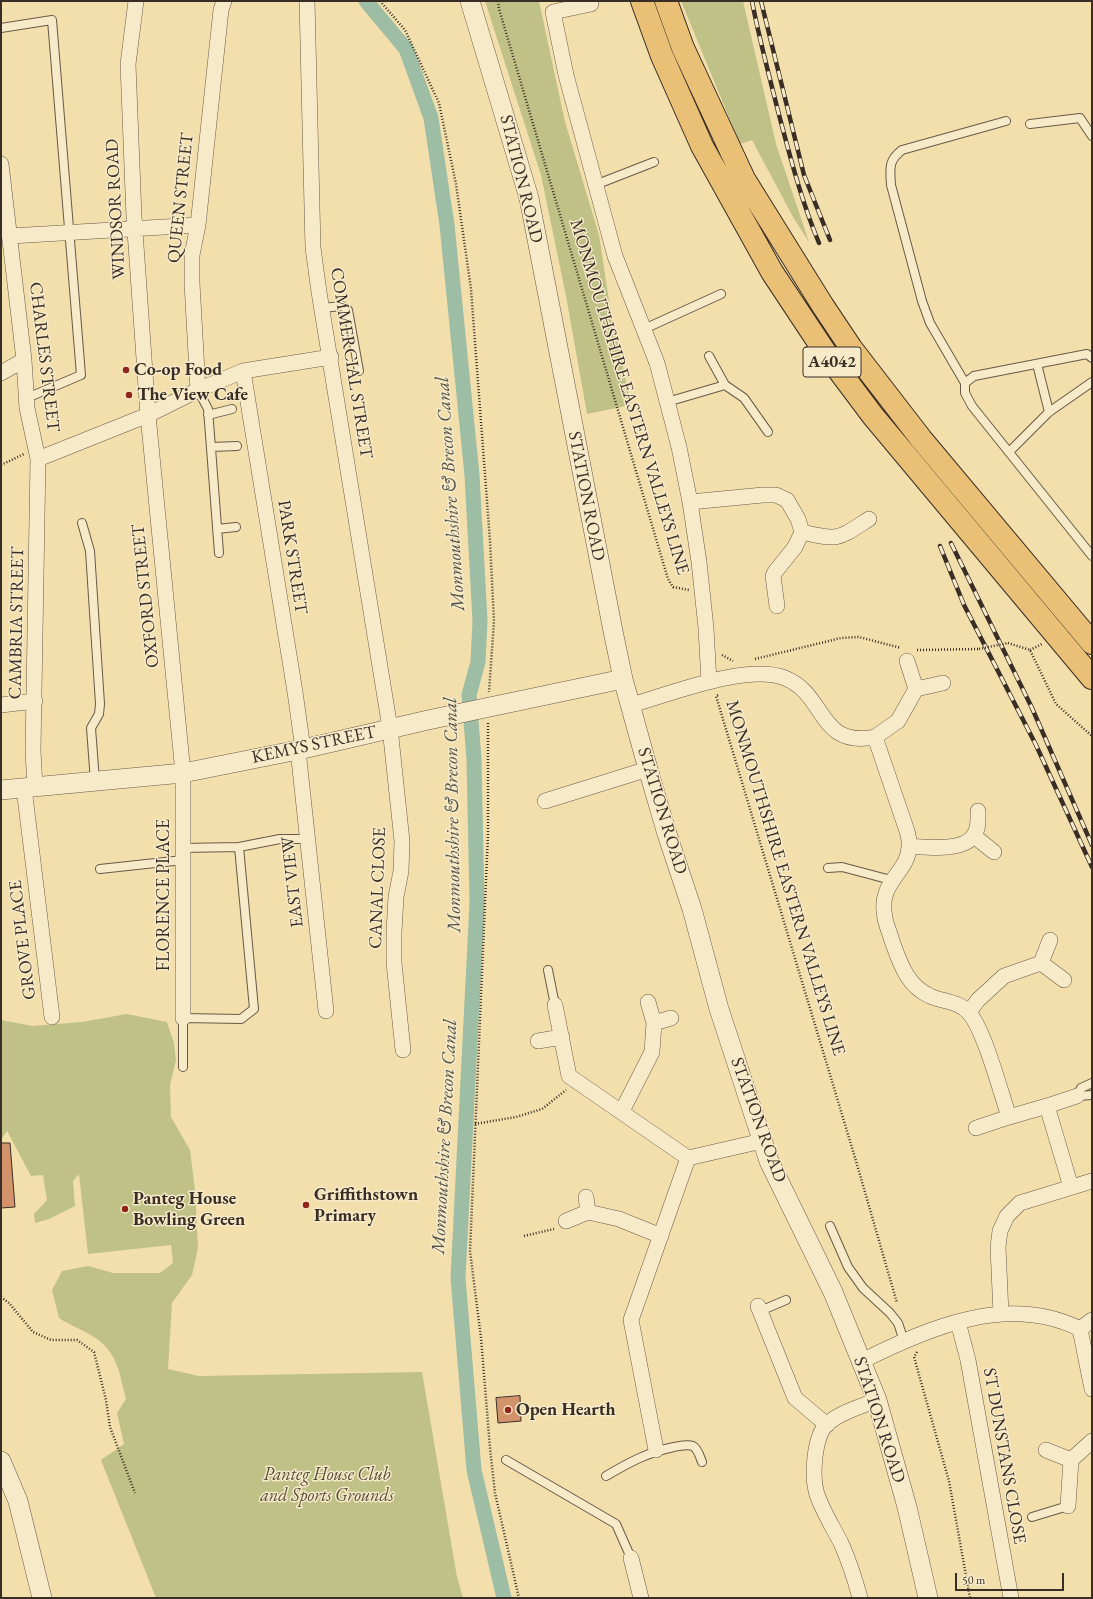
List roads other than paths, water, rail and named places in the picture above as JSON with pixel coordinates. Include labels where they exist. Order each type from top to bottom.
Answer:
[{"type":"highway","name":"A4042","points":[[642,1],[662,56],[702,146],[772,272],[825,352],[873,416],[1092,678]]},
{"type":"highway","name":"A4042","points":[[666,1],[683,48],[744,179],[823,306],[851,348],[922,440],[1092,643]]},
{"type":"street","name":"WINDSOR ROAD","points":[[136,1],[128,64],[134,228],[148,415]]},
{"type":"street","name":"COMMERCIAL STREET","points":[[307,1],[314,248],[322,308],[390,728]]},
{"type":"street","name":"STATION ROAD","points":[[470,1],[529,198],[584,487],[623,679],[648,769],[667,834],[692,909],[719,1010],[769,1161],[833,1292],[862,1361],[876,1400],[907,1507],[928,1598]]},
{"type":"street","points":[[591,4],[552,7],[566,75],[614,256],[657,363],[679,447],[690,502],[701,587],[709,682]]},
{"type":"street","name":"QUEEN STREET","points":[[198,390],[192,283],[192,255],[198,225],[222,5]]},
{"type":"street","name":"CHARLES STREET","points":[[1,164],[24,360],[27,398],[38,454]]},
{"type":"street","points":[[10,236],[198,225]]},
{"type":"street","points":[[38,454],[148,415],[198,390],[243,371],[330,357]]},
{"type":"street","points":[[1,373],[24,360]]},
{"type":"street","name":"PARK STREET","points":[[243,371],[294,684],[300,749]]},
{"type":"street","name":"OXFORD STREET","points":[[148,415],[183,773]]},
{"type":"street","name":"CAMBRIA STREET","points":[[29,788],[33,750],[35,701],[38,454]]},
{"type":"street","points":[[690,502],[740,496],[776,495],[787,500],[801,526],[802,532],[795,548],[773,576],[777,606]]},
{"type":"street","points":[[802,532],[824,537],[838,537],[869,519]]},
{"type":"street","points":[[631,705],[709,682],[743,669],[785,678],[800,686],[811,697],[833,729],[844,736],[861,739],[875,737],[898,721],[916,689],[908,653]]},
{"type":"street","name":"KEMYS STREET","points":[[1,790],[183,773],[623,679]]},
{"type":"street","points":[[916,689],[943,683]]},
{"type":"street","points":[[1,705],[35,701]]},
{"type":"street","name":"CANAL CLOSE","points":[[390,728],[402,841],[401,871],[396,897],[394,963],[403,1050]]},
{"type":"street","points":[[875,737],[907,831],[910,846],[905,860],[886,889],[883,902],[884,918],[901,967],[910,981],[922,992],[932,997],[955,1003],[969,1012],[978,1027],[1009,1117]]},
{"type":"street","name":"EAST VIEW","points":[[300,749],[307,839],[326,1011]]},
{"type":"street","points":[[545,801],[648,769]]},
{"type":"street","name":"FLORENCE PLACE","points":[[183,773],[183,1018]]},
{"type":"street","name":"GROVE PLACE","points":[[29,788],[52,1017]]},
{"type":"street","points":[[910,846],[959,846],[974,836],[978,825],[978,811]]},
{"type":"street","points":[[974,836],[994,852]]},
{"type":"street","points":[[969,1012],[978,1000],[1004,976],[1041,963],[1050,940]]},
{"type":"street","points":[[1041,963],[1064,980]]},
{"type":"street","points":[[622,1111],[652,1052],[654,1023],[648,1002]]},
{"type":"street","points":[[555,1005],[569,1076],[622,1111],[688,1158],[762,1141]]},
{"type":"street","points":[[654,1023],[671,1018]]},
{"type":"street","points":[[538,1041],[562,1036]]},
{"type":"street","points":[[976,1128],[1046,1106],[1085,1096]]},
{"type":"street","points":[[1046,1106],[1071,1187]]},
{"type":"street","points":[[656,1450],[631,1320],[688,1158]]},
{"type":"street","points":[[1001,1314],[998,1247],[1000,1231],[1007,1216],[1020,1204],[1092,1181]]},
{"type":"street","points":[[586,1197],[588,1212]]},
{"type":"street","points":[[566,1221],[588,1212],[619,1219],[661,1236]]},
{"type":"street","points":[[759,1308],[795,1398],[826,1425]]},
{"type":"street","points":[[862,1361],[919,1334],[958,1322],[1001,1314],[1041,1316],[1086,1325],[1092,1389]]},
{"type":"street","name":"ST DUNSTANS CLOSE","points":[[958,1322],[968,1360],[1011,1598]]},
{"type":"street","points":[[860,1598],[842,1544],[817,1493],[814,1479],[815,1458],[819,1440],[826,1425],[847,1412],[876,1400]]},
{"type":"street","points":[[1068,1506],[1071,1460],[1092,1442]]},
{"type":"street","points":[[1046,1450],[1071,1460]]},
{"type":"street","points":[[1,1461],[18,1501],[42,1598]]},
{"type":"street","points":[[631,1558],[641,1598]]},
{"type":"lane","points":[[1,28],[52,20],[70,232],[80,375],[27,398]]},
{"type":"lane","points":[[1030,124],[1080,118],[1092,136]]},
{"type":"lane","points":[[1006,121],[902,150],[894,157],[890,167],[891,185],[922,300],[930,323],[965,383],[965,393],[972,406],[1092,556]]},
{"type":"lane","points":[[596,185],[654,162]]},
{"type":"lane","points":[[644,329],[721,294]]},
{"type":"lane","points":[[322,308],[342,306],[348,310],[360,372]]},
{"type":"lane","points":[[965,383],[974,376],[1087,354],[1092,358]]},
{"type":"lane","points":[[709,356],[725,385],[744,398],[768,432]]},
{"type":"lane","points":[[1037,364],[1049,412]]},
{"type":"lane","points":[[1009,452],[1049,412],[1092,382]]},
{"type":"lane","points":[[667,402],[725,385]]},
{"type":"lane","points":[[198,390],[208,409],[218,553]]},
{"type":"lane","points":[[208,415],[232,409]]},
{"type":"lane","points":[[211,447],[238,446]]},
{"type":"lane","points":[[82,522],[90,551],[100,704],[99,714],[91,728],[95,781]]},
{"type":"lane","points":[[217,529],[236,527]]},
{"type":"lane","points":[[100,869],[280,839],[307,839]]},
{"type":"lane","points":[[183,1067],[183,1018],[241,1019],[254,1009],[239,847]]},
{"type":"lane","points":[[828,868],[842,866],[891,880]]},
{"type":"lane","points":[[548,970],[555,1005]]},
{"type":"lane","points":[[1085,1096],[1082,1088],[1092,1082]]},
{"type":"lane","points":[[830,1226],[848,1267],[863,1288],[890,1313],[898,1323],[904,1341]]},
{"type":"lane","points":[[759,1308],[786,1300]]},
{"type":"lane","points":[[606,1476],[633,1460],[656,1450],[682,1445],[692,1446],[698,1453],[702,1462]]},
{"type":"lane","points":[[506,1460],[616,1524],[631,1558]]},
{"type":"lane","points":[[1032,1516],[1068,1506]]},
{"type":"waterway","name":"Monmouthshire & Brecon Canal","points":[[366,1],[406,49],[431,118],[447,225],[472,475],[480,621],[478,662],[469,695],[474,759],[477,903],[458,1278],[474,1470],[504,1598]]},
{"type":"railway","points":[[752,1],[778,111],[801,194],[819,243]]},
{"type":"railway","points":[[761,1],[804,175],[830,240]]},
{"type":"railway","points":[[951,543],[1032,708],[1092,845]]},
{"type":"railway","points":[[940,546],[964,605],[1036,745],[1092,867]]},
{"type":"place","name":"Co-op Food","points":[[126,370]]},
{"type":"place","name":"The View Cafe","points":[[129,395]]},
{"type":"place","name":"Griffithstown Primary","points":[[306,1205]]},
{"type":"place","name":"Panteg House Bowling Green","points":[[125,1209]]},
{"type":"place","name":"Open Hearth","points":[[508,1410]]},
{"type":"park label","name":"Panteg House Club and Sports Grounds","points":[[327,1485]]}]
